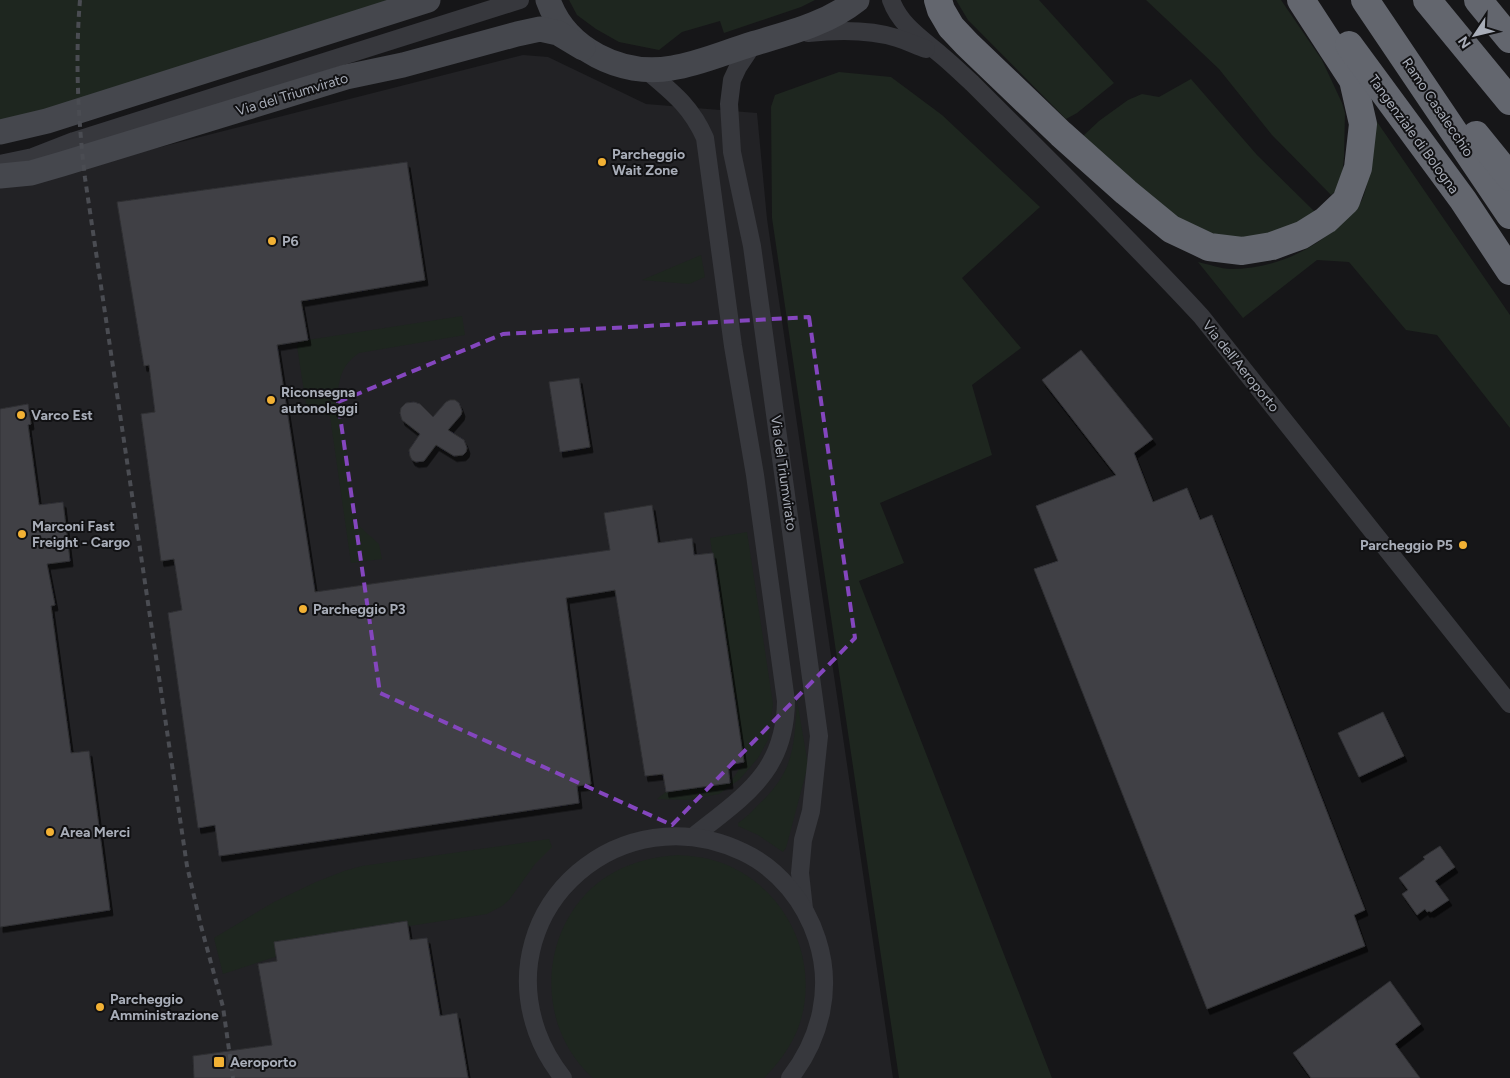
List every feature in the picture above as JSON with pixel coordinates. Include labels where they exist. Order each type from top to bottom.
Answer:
[{"type":"highway","points":[[938,0],[941,10],[951,26],[967,44],[1061,134],[1126,192],[1171,229],[1209,247],[1242,251],[1272,246],[1302,235],[1326,220],[1346,201],[1358,168],[1363,124],[1353,80],[1301,0]]},
{"type":"highway","name":"Tangenziale di Bologna","points":[[1314,0],[1463,200],[1510,271]]},
{"type":"highway","points":[[1366,0],[1510,177]]},
{"type":"highway","name":"Ramo Casalecchio","points":[[1366,0],[1510,215]]},
{"type":"highway","points":[[1428,0],[1510,101]]},
{"type":"highway","points":[[1478,0],[1510,39]]},
{"type":"highway","points":[[1496,0],[1510,16]]},
{"type":"street","points":[[0,132],[47,121],[428,0]]},
{"type":"street","name":"Via del Triumvirato","points":[[0,164],[33,157],[74,141],[520,0]]},
{"type":"street","name":"Via del Triumvirato","points":[[0,176],[31,173],[346,77],[403,65],[540,29],[558,33],[614,63],[646,70],[671,68],[810,27],[844,11],[857,0]]},
{"type":"street","name":"Via dell'Aeroporto","points":[[891,0],[898,16],[905,24],[941,55],[1004,115],[1201,316],[1510,704]]},
{"type":"street","name":"Via del Triumvirato","points":[[549,4],[567,32],[583,48]]},
{"type":"street","name":"Via dell'Aeroporto","points":[[783,35],[834,30],[869,33],[896,38],[941,55]]},
{"type":"street","name":"Via del Triumvirato","points":[[754,43],[732,80],[729,104],[732,152],[752,246],[819,736],[811,811],[803,840],[801,856],[800,873],[804,909]]},
{"type":"street","name":"Via del Triumvirato","points":[[646,70],[682,101],[697,120],[705,138],[733,346],[755,475],[786,701],[786,722],[780,744],[763,777],[738,801],[694,836]]},
{"type":"street","name":"Via del Triumvirato","points":[[0,151],[30,149],[74,141]]},
{"type":"street","points":[[563,1078],[543,1048],[529,1000],[531,955],[541,923],[549,908],[569,881],[598,857],[615,848],[666,835],[694,836],[732,846],[766,865],[793,893],[814,928],[824,967],[823,1008],[818,1028],[810,1047],[790,1078]]},
{"type":"highlighted area","points":[[809,317],[855,638],[672,825],[380,693],[338,402],[503,334]]},
{"type":"shaded area","points":[[0,0],[393,0],[16,119],[0,121]]},
{"type":"shaded area","points":[[569,0],[815,0],[801,7],[724,33],[720,21],[682,32],[659,50],[619,42],[596,29],[577,15]]},
{"type":"shaded area","points":[[956,0],[1039,0],[1114,83],[1077,113],[1066,119],[968,20]]},
{"type":"shaded area","points":[[1146,0],[1281,0],[1322,60],[1345,113],[1342,177],[1336,191],[1331,195],[1272,135],[1219,69]]},
{"type":"shaded area","points":[[523,55],[548,57],[646,104],[757,113],[767,219],[893,1078],[0,1078],[0,182],[43,177]]},
{"type":"shaded area","points":[[839,72],[891,77],[942,115],[1040,207],[962,278],[1021,348],[972,385],[992,455],[880,503],[904,563],[859,581],[1052,1078],[899,1078],[772,218],[771,107],[775,95]]},
{"type":"shaded area","points":[[1191,79],[1257,155],[1315,212],[1295,226],[1238,243],[1182,226],[1082,137],[1099,121],[1128,100],[1142,94],[1159,97]]},
{"type":"shaded area","points":[[1373,116],[1510,315],[1510,428],[1437,335],[1406,330],[1349,262],[1317,260],[1243,318],[1198,262],[1227,269],[1262,266],[1277,262],[1305,250],[1342,223],[1362,200],[1368,181]]},
{"type":"shaded area","points":[[701,255],[705,277],[689,284],[642,280]]},
{"type":"shaded area","points":[[462,316],[465,335],[359,353],[350,361],[342,374],[338,391],[355,516],[360,527],[379,544],[382,559],[351,563],[330,416],[307,411],[297,346],[301,341]]},
{"type":"shaded area","points":[[747,532],[773,704],[768,740],[758,758],[740,779],[719,794],[687,800],[657,799],[666,792],[730,783],[744,762],[710,538]]},
{"type":"shaded area","points":[[797,700],[808,765],[786,848],[783,852],[758,835],[738,826],[738,823],[770,793],[786,769],[793,744]]},
{"type":"shaded area","points":[[549,839],[552,847],[535,864],[509,900],[487,914],[403,927],[278,956],[223,974],[214,938],[274,902],[316,882],[362,866]]},
{"type":"shaded area","points":[[678,855],[716,861],[741,872],[762,887],[780,907],[793,929],[802,953],[806,979],[804,1005],[797,1031],[790,1044],[764,1078],[593,1078],[574,1056],[560,1031],[553,1004],[552,976],[556,948],[566,922],[582,899],[612,873],[639,862],[658,857]]},
{"type":"building","name":"Parcheggio P3","points":[[407,162],[425,280],[301,301],[308,340],[277,345],[315,592],[610,550],[604,513],[652,505],[658,543],[692,538],[694,555],[713,553],[744,762],[728,765],[730,783],[666,792],[663,774],[645,776],[615,590],[566,598],[591,784],[577,786],[579,803],[219,856],[215,825],[198,828],[168,613],[182,610],[174,559],[161,561],[141,414],[155,412],[149,365],[144,366],[117,202]]},
{"type":"building","points":[[1081,350],[1153,439],[1134,453],[1153,502],[1187,488],[1200,520],[1212,515],[1365,910],[1354,915],[1365,946],[1207,1009],[1034,569],[1058,561],[1036,506],[1116,475],[1042,380]]},
{"type":"building","points":[[579,378],[590,447],[560,452],[549,382]]},
{"type":"building","points":[[450,400],[455,400],[459,403],[462,411],[461,415],[448,430],[464,440],[467,448],[466,452],[463,455],[454,456],[436,445],[424,461],[416,462],[412,460],[409,450],[420,434],[402,420],[401,408],[406,403],[414,402],[420,404],[433,417]]},
{"type":"building","name":"Area Merci","points":[[28,404],[31,424],[28,425],[39,505],[63,502],[70,561],[47,564],[55,605],[51,606],[71,753],[89,751],[110,910],[0,927],[0,409]]},
{"type":"building","points":[[1383,712],[1404,756],[1359,777],[1338,733]]},
{"type":"building","points":[[1440,846],[1455,867],[1435,881],[1449,900],[1431,912],[1427,912],[1425,909],[1417,915],[1402,894],[1408,890],[1399,878],[1425,859],[1423,857]]},
{"type":"building","points":[[407,921],[410,940],[427,938],[440,1016],[457,1013],[468,1078],[194,1078],[193,1056],[272,1045],[258,964],[277,961],[274,942]]},
{"type":"building","points":[[1390,981],[1421,1024],[1395,1044],[1420,1078],[1311,1078],[1293,1053]]},
{"type":"railway","points":[[80,0],[78,89],[85,178],[187,866],[223,1007],[233,1078]]},
{"type":"place","name":"Parcheggio Wait Zone","points":[[602,162]]},
{"type":"place","name":"P6","points":[[272,241]]},
{"type":"place","name":"Riconsegna autonoleggi","points":[[271,400]]},
{"type":"place","name":"Varco Est","points":[[21,415]]},
{"type":"place","name":"Marconi Fast Freight - Cargo","points":[[22,534]]},
{"type":"place","name":"Parcheggio P5","points":[[1463,545]]},
{"type":"place","name":"Parcheggio P3","points":[[303,609]]},
{"type":"place","name":"Area Merci","points":[[50,832]]},
{"type":"place","name":"Parcheggio Amministrazione","points":[[100,1007]]},
{"type":"place","name":"Aeroporto","points":[[219,1062]]}]
